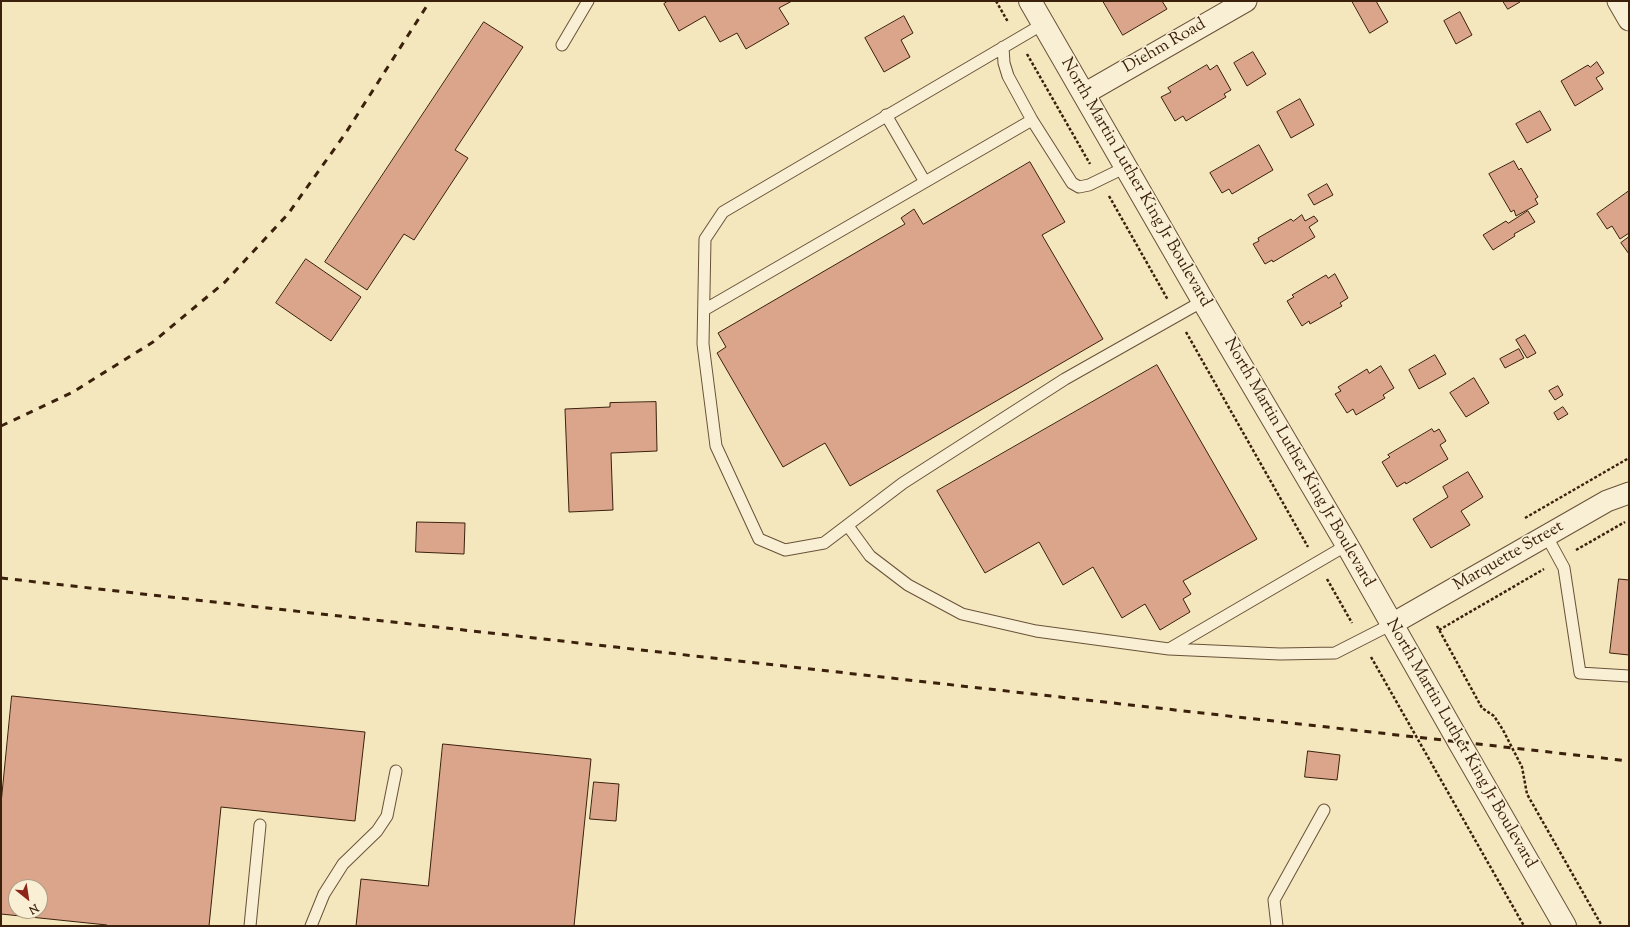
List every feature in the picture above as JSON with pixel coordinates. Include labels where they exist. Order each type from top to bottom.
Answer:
[{"type":"street","name":"North Martin Luther King Jr Boulevard","points":[[1030,1],[1203,301],[1347,545],[1565,926]]},
{"type":"street","name":"Diehm Road","points":[[1084,94],[1246,1]]},
{"type":"street","points":[[1618,1],[1629,20]]},
{"type":"street","name":"Marquette Street","points":[[1392,624],[1607,501],[1629,493]]},
{"type":"lane","points":[[562,45],[588,1]]},
{"type":"lane","points":[[1043,24],[722,212],[705,239],[703,344],[716,446],[759,539],[785,550],[824,543],[903,483],[1059,383],[1203,301]]},
{"type":"lane","points":[[1003,47],[1004,63],[1008,76],[1032,120],[1072,183],[1079,187],[1089,185],[1126,167]]},
{"type":"lane","points":[[886,115],[925,182]]},
{"type":"lane","points":[[704,310],[1032,120]]},
{"type":"lane","points":[[848,526],[870,556],[908,585],[962,614],[1036,631],[1169,649],[1280,654],[1335,653],[1392,624]]},
{"type":"lane","points":[[1546,535],[1564,568],[1580,673],[1629,676]]},
{"type":"lane","points":[[1169,649],[1347,545]]},
{"type":"lane","points":[[311,926],[324,894],[343,864],[377,831],[388,816],[396,771]]},
{"type":"lane","points":[[1277,926],[1274,900],[1324,810]]},
{"type":"lane","points":[[250,926],[260,826]]},
{"type":"path","points":[[996,1],[1178,316],[1193,346],[1524,926]]},
{"type":"path","points":[[1522,519],[1629,458]]},
{"type":"path","points":[[1438,630],[1629,520]]},
{"type":"path","points":[[1425,605],[1482,708],[1494,716],[1504,730],[1522,767],[1527,794],[1602,926]]},
{"type":"building","points":[[668,1],[792,1],[779,8],[789,24],[746,49],[737,33],[720,42],[705,16],[679,31],[664,4]]},
{"type":"building","points":[[1103,1],[1162,1],[1167,9],[1123,35]]},
{"type":"building","points":[[1352,1],[1376,1],[1388,22],[1370,33]]},
{"type":"building","points":[[1503,1],[1519,1],[1520,2],[1508,9]]},
{"type":"building","points":[[1460,12],[1472,35],[1456,44],[1444,21]]},
{"type":"building","points":[[904,16],[913,33],[901,40],[910,57],[884,72],[865,38]]},
{"type":"building","points":[[484,22],[523,47],[455,150],[468,158],[414,240],[404,234],[367,290],[325,262]]},
{"type":"building","points":[[1253,52],[1266,74],[1247,86],[1234,63]]},
{"type":"building","points":[[1597,62],[1604,73],[1596,78],[1603,89],[1575,106],[1561,81],[1588,65],[1590,67]]},
{"type":"building","points":[[1207,65],[1210,70],[1217,65],[1231,90],[1224,94],[1226,97],[1186,121],[1183,116],[1175,121],[1161,97],[1171,92],[1168,88]]},
{"type":"building","points":[[1300,99],[1314,125],[1291,138],[1277,112]]},
{"type":"building","points":[[1540,111],[1551,130],[1527,143],[1516,124]]},
{"type":"building","points":[[1259,145],[1273,170],[1232,194],[1229,189],[1222,193],[1210,173]]},
{"type":"building","points":[[1514,161],[1519,170],[1521,168],[1538,197],[1535,199],[1538,204],[1516,216],[1514,210],[1511,212],[1489,174]]},
{"type":"building","points":[[1030,162],[1065,222],[1042,235],[1103,339],[850,486],[825,443],[783,467],[717,353],[726,347],[718,333],[905,224],[901,218],[914,209],[923,224]]},
{"type":"building","points":[[1327,184],[1333,195],[1314,205],[1308,195]]},
{"type":"building","points":[[1629,191],[1629,233],[1620,239],[1612,226],[1607,229],[1597,214]]},
{"type":"building","points":[[1528,211],[1535,222],[1514,234],[1515,236],[1493,250],[1483,235],[1506,221],[1508,223]]},
{"type":"building","points":[[1302,215],[1305,221],[1314,216],[1318,221],[1309,227],[1315,237],[1273,262],[1272,260],[1265,264],[1253,244],[1259,241],[1258,238],[1291,219],[1293,221]]},
{"type":"building","points":[[1629,237],[1629,254],[1621,243]]},
{"type":"building","points":[[306,259],[361,297],[331,341],[276,303]]},
{"type":"building","points":[[1335,274],[1348,298],[1340,303],[1342,306],[1310,324],[1309,321],[1302,326],[1287,301],[1294,297],[1292,295],[1326,275],[1328,278]]},
{"type":"building","points":[[1525,335],[1536,353],[1527,358],[1516,340]]},
{"type":"building","points":[[1519,349],[1524,358],[1505,368],[1500,359]]},
{"type":"building","points":[[1435,355],[1446,374],[1419,389],[1409,370]]},
{"type":"building","points":[[1157,365],[1257,539],[1183,581],[1191,594],[1183,599],[1190,612],[1160,630],[1145,604],[1122,618],[1093,567],[1063,585],[1039,542],[985,573],[937,491]]},
{"type":"building","points":[[1381,366],[1394,388],[1383,395],[1385,398],[1356,415],[1353,409],[1347,413],[1335,394],[1341,391],[1338,387],[1367,369],[1369,373]]},
{"type":"building","points":[[1474,378],[1489,403],[1466,417],[1450,393]]},
{"type":"building","points":[[1558,386],[1563,395],[1555,400],[1549,391]]},
{"type":"building","points":[[656,402],[657,451],[611,453],[613,510],[569,512],[565,409],[610,407],[610,403]]},
{"type":"building","points":[[1563,407],[1568,414],[1558,420],[1554,413]]},
{"type":"building","points":[[1432,429],[1434,432],[1439,429],[1446,441],[1440,445],[1448,459],[1406,484],[1405,482],[1397,487],[1382,462],[1390,457],[1388,455]]},
{"type":"building","points":[[1468,472],[1483,497],[1461,511],[1470,525],[1431,548],[1413,519],[1448,497],[1443,487]]},
{"type":"building","points":[[417,522],[465,523],[464,554],[416,552]]},
{"type":"building","points":[[1619,579],[1629,580],[1629,655],[1610,653]]},
{"type":"building","points":[[12,696],[365,732],[355,821],[221,807],[209,926],[107,926],[48,919],[48,879],[8,879],[8,915],[1,914],[1,804]]},
{"type":"building","points":[[443,744],[591,759],[574,926],[356,926],[361,879],[428,886]]},
{"type":"building","points":[[1308,751],[1340,755],[1337,780],[1305,777]]},
{"type":"building","points":[[594,782],[619,784],[616,821],[590,819]]},
{"type":"railway","points":[[1,426],[73,392],[153,342],[225,282],[288,214],[345,134],[430,1]]},
{"type":"railway","points":[[1,578],[1629,761]]}]
